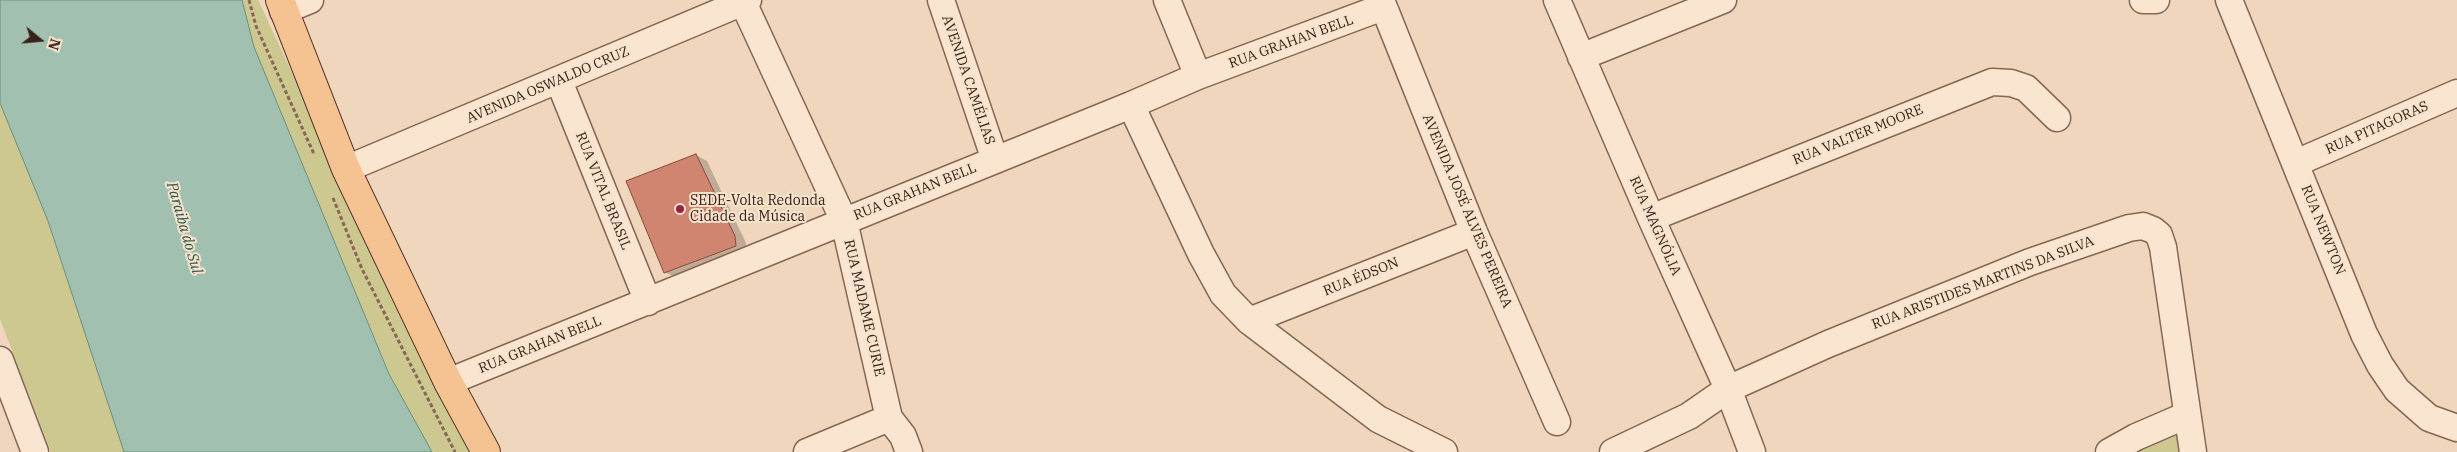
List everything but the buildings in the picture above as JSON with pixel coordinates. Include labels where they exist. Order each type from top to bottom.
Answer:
[{"type":"main road","points":[[282,6],[346,169],[448,382],[486,452]]},
{"type":"street","points":[[282,6],[310,0]]},
{"type":"street","name":"AVENIDA CAMÉLIAS","points":[[941,0],[995,160]]},
{"type":"street","points":[[1167,0],[1198,76]]},
{"type":"street","name":"RUA MAGNÓLIA","points":[[1557,0],[1728,390],[1752,452]]},
{"type":"street","points":[[1581,57],[1723,0]]},
{"type":"street","points":[[2143,0],[2156,0]]},
{"type":"street","name":"RUA NEWTON","points":[[2229,0],[2364,334],[2380,365],[2397,390],[2429,418],[2457,428]]},
{"type":"street","name":"AVENIDA OSWALDO CRUZ","points":[[346,169],[559,81],[745,1]]},
{"type":"street","name":"RUA MADAME CURIE","points":[[745,1],[844,221],[889,418],[902,436],[909,452]]},
{"type":"street","name":"RUA GRAHAN BELL","points":[[448,382],[1131,105],[1198,76],[1382,4]]},
{"type":"street","name":"AVENIDA JOSÉ ALVES PEREIRA","points":[[1382,4],[1474,232],[1557,422]]},
{"type":"street","name":"RUA VITAL BRASIL","points":[[559,81],[648,302]]},
{"type":"street","name":"RUA VALTER MOORE","points":[[1651,218],[1992,82],[2011,82],[2026,88],[2057,118]]},
{"type":"street","name":"RUA PITAGORAS","points":[[2296,163],[2457,93]]},
{"type":"street","points":[[1131,105],[1201,254],[1223,294],[1249,321],[1378,419],[1444,452]]},
{"type":"street","name":"RUA ARISTIDES MARTINS DA SILVA","points":[[1613,452],[1689,416],[1728,390],[1828,344],[2030,262],[2129,228],[2143,226],[2159,235],[2163,247],[2194,452]]},
{"type":"street","name":"RUA ÉDSON","points":[[1249,321],[1474,232]]},
{"type":"street","points":[[0,360],[35,452]]},
{"type":"street","points":[[2109,452],[2136,437],[2187,415]]},
{"type":"street","points":[[807,452],[889,418]]},
{"type":"shaded area","points":[[242,0],[258,0],[469,452],[432,452],[389,374],[254,47]]},
{"type":"shaded area","points":[[0,103],[48,221],[124,452],[51,452],[0,319]]},
{"type":"shaded area","points":[[2174,433],[2184,437],[2184,452],[2129,452]]},
{"type":"water","name":"Paraiba do Sul","points":[[0,0],[242,0],[254,47],[389,374],[432,452],[124,452],[48,221],[0,103]]},
{"type":"place","name":"SEDE-Volta Redonda Cidade da Música","points":[[680,209]]}]
